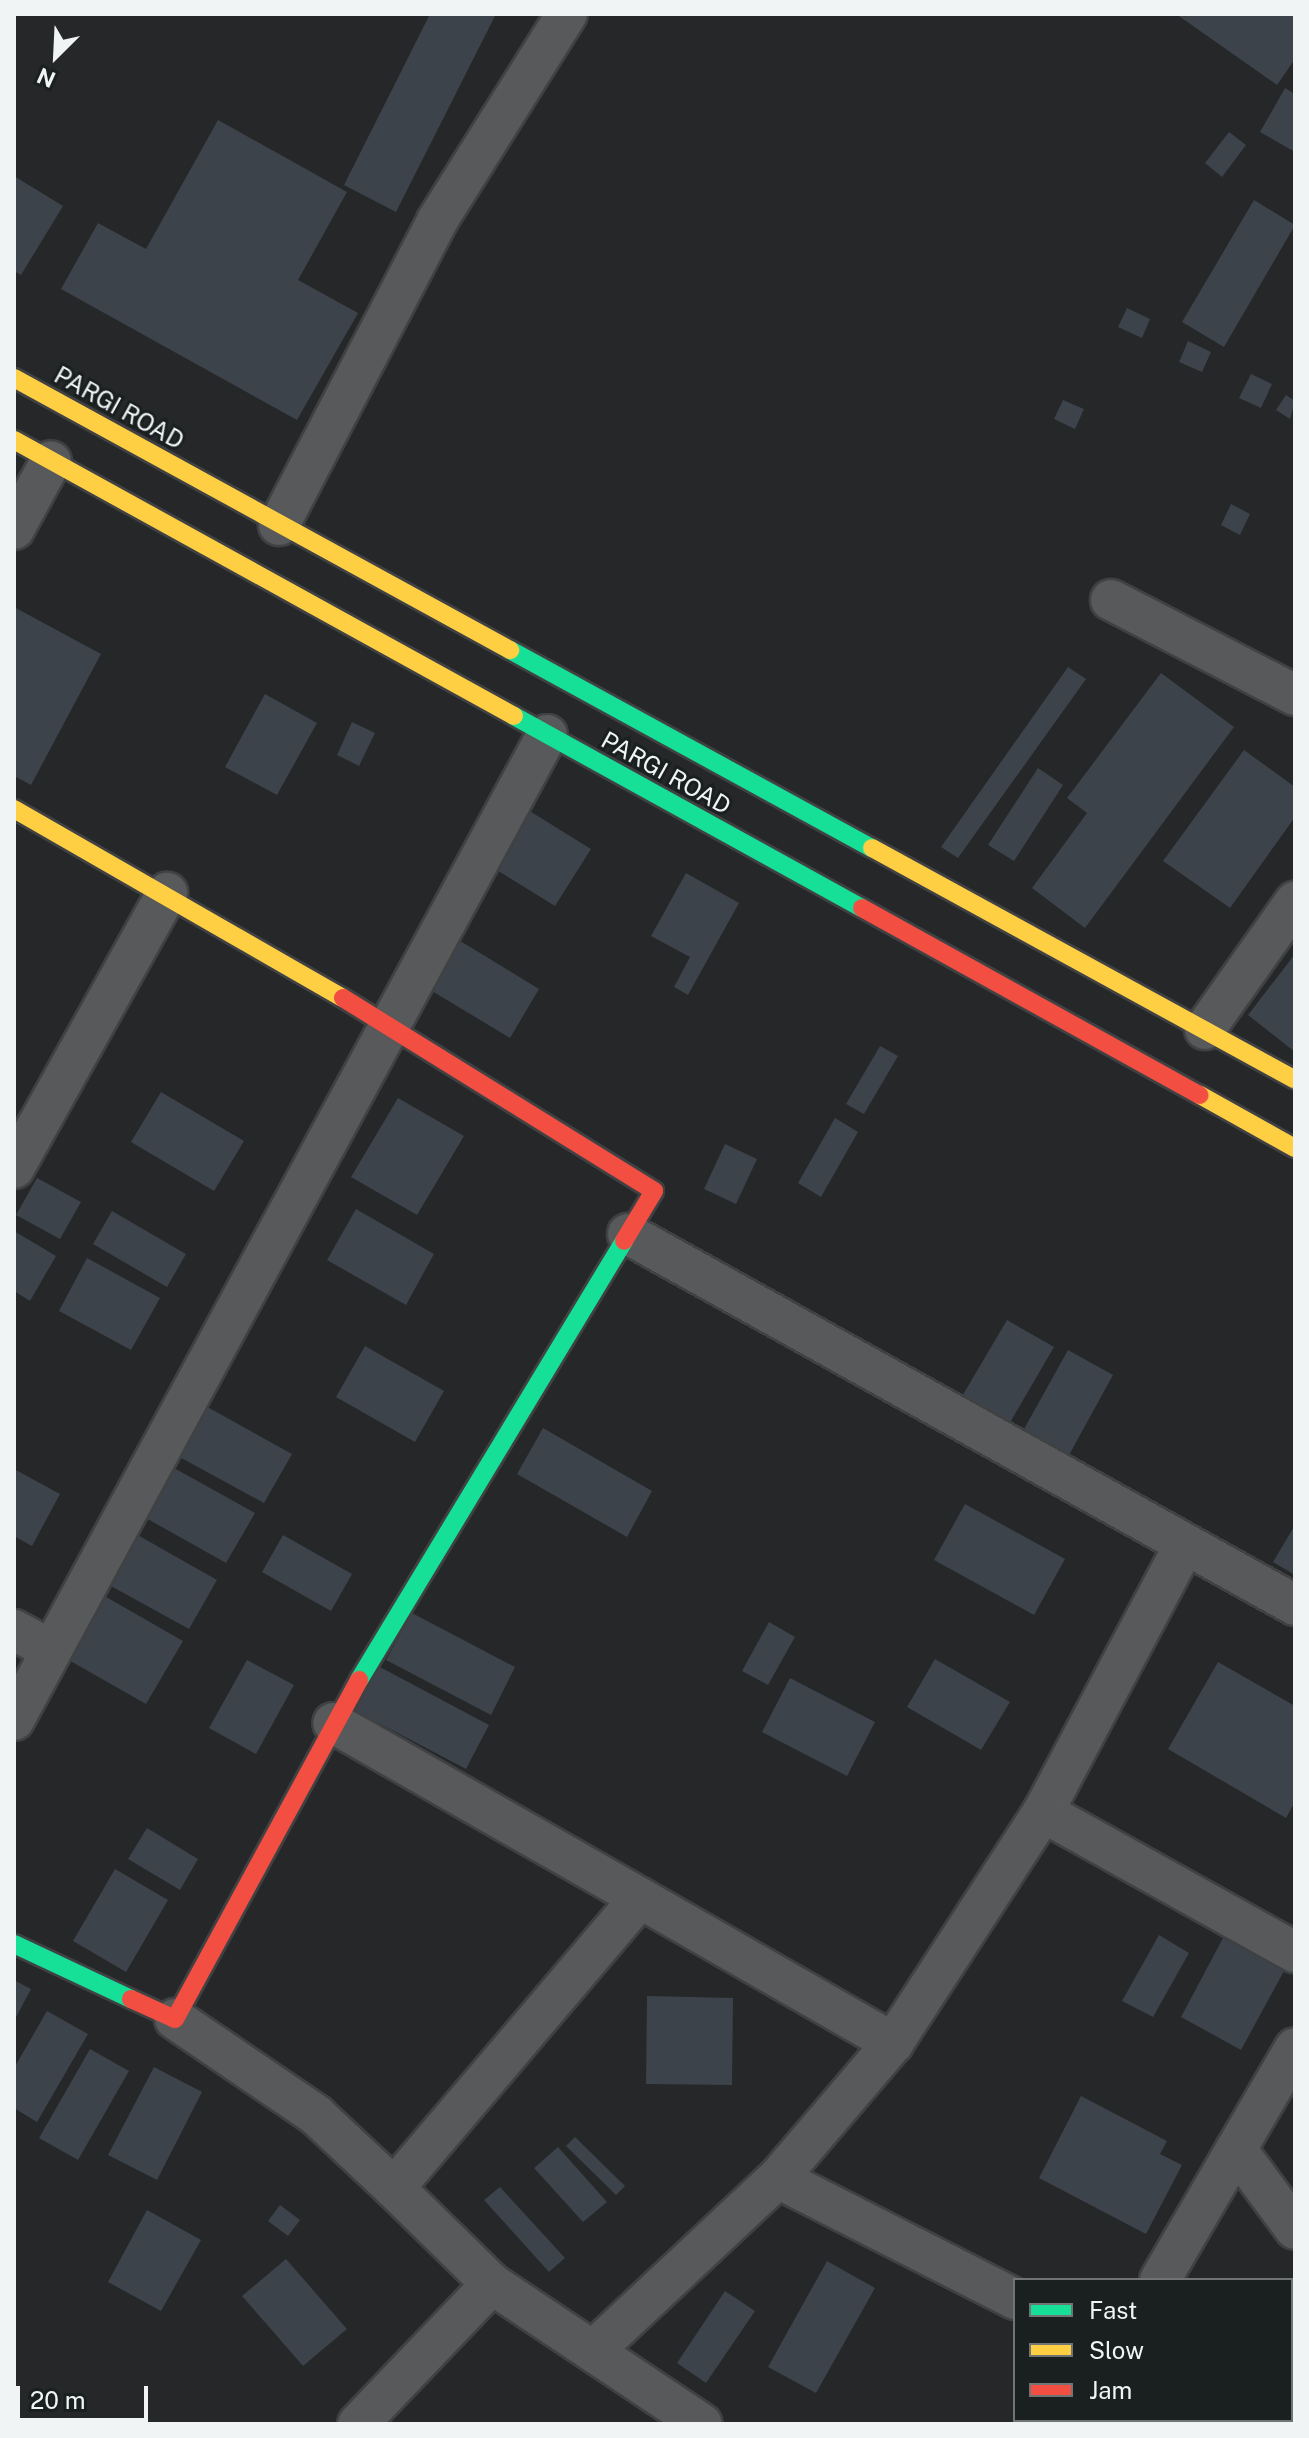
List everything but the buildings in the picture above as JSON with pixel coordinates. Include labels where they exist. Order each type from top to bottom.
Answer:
[{"type":"main road","name":"PARGI ROAD","points":[[14,378],[1295,1080]]},
{"type":"main road","name":"PARGI ROAD","points":[[14,440],[1295,1148]]},
{"type":"main road","points":[[14,809],[167,893],[391,1026],[654,1191],[333,1723],[175,2019],[14,1944]]},
{"type":"main road","points":[[776,861],[805,810]]},
{"type":"street","points":[[279,525],[437,221],[567,14]]},
{"type":"street","points":[[14,529],[51,461]]},
{"type":"street","points":[[1111,600],[1295,695]]},
{"type":"street","points":[[14,1720],[547,735]]},
{"type":"street","points":[[14,1168],[167,893]]},
{"type":"street","points":[[1205,1029],[1295,902]]},
{"type":"street","points":[[628,1234],[1295,1605]]},
{"type":"street","points":[[593,2351],[778,2178],[893,2043],[1043,1812],[1184,1546]]},
{"type":"street","points":[[14,1630],[51,1650]]},
{"type":"street","points":[[333,1723],[893,2043]]},
{"type":"street","points":[[1043,1812],[1295,1952]]},
{"type":"street","points":[[394,2188],[640,1898]]},
{"type":"street","points":[[175,2019],[316,2115],[492,2284],[702,2424]]},
{"type":"street","points":[[1161,2278],[1295,2048]]},
{"type":"street","points":[[1236,2149],[1295,2229]]},
{"type":"street","points":[[778,2178],[1013,2298]]},
{"type":"street","points":[[358,2424],[492,2284]]},
{"type":"traffic: fast","points":[[510,650],[872,848]]},
{"type":"traffic: fast","points":[[514,716],[862,908]]},
{"type":"traffic: fast","points":[[359,1680],[624,1241]]},
{"type":"traffic: fast","points":[[14,1944],[131,1999]]},
{"type":"traffic: slow","points":[[14,378],[510,650]]},
{"type":"traffic: slow","points":[[14,440],[514,716]]},
{"type":"traffic: slow","points":[[14,809],[343,998]]},
{"type":"traffic: slow","points":[[872,848],[1295,1080]]},
{"type":"traffic: slow","points":[[1200,1095],[1295,1148]]},
{"type":"traffic: jam","points":[[862,908],[1200,1095]]},
{"type":"traffic: jam","points":[[343,998],[654,1191],[624,1241]]},
{"type":"traffic: jam","points":[[131,1999],[175,2019],[359,1680]]}]
